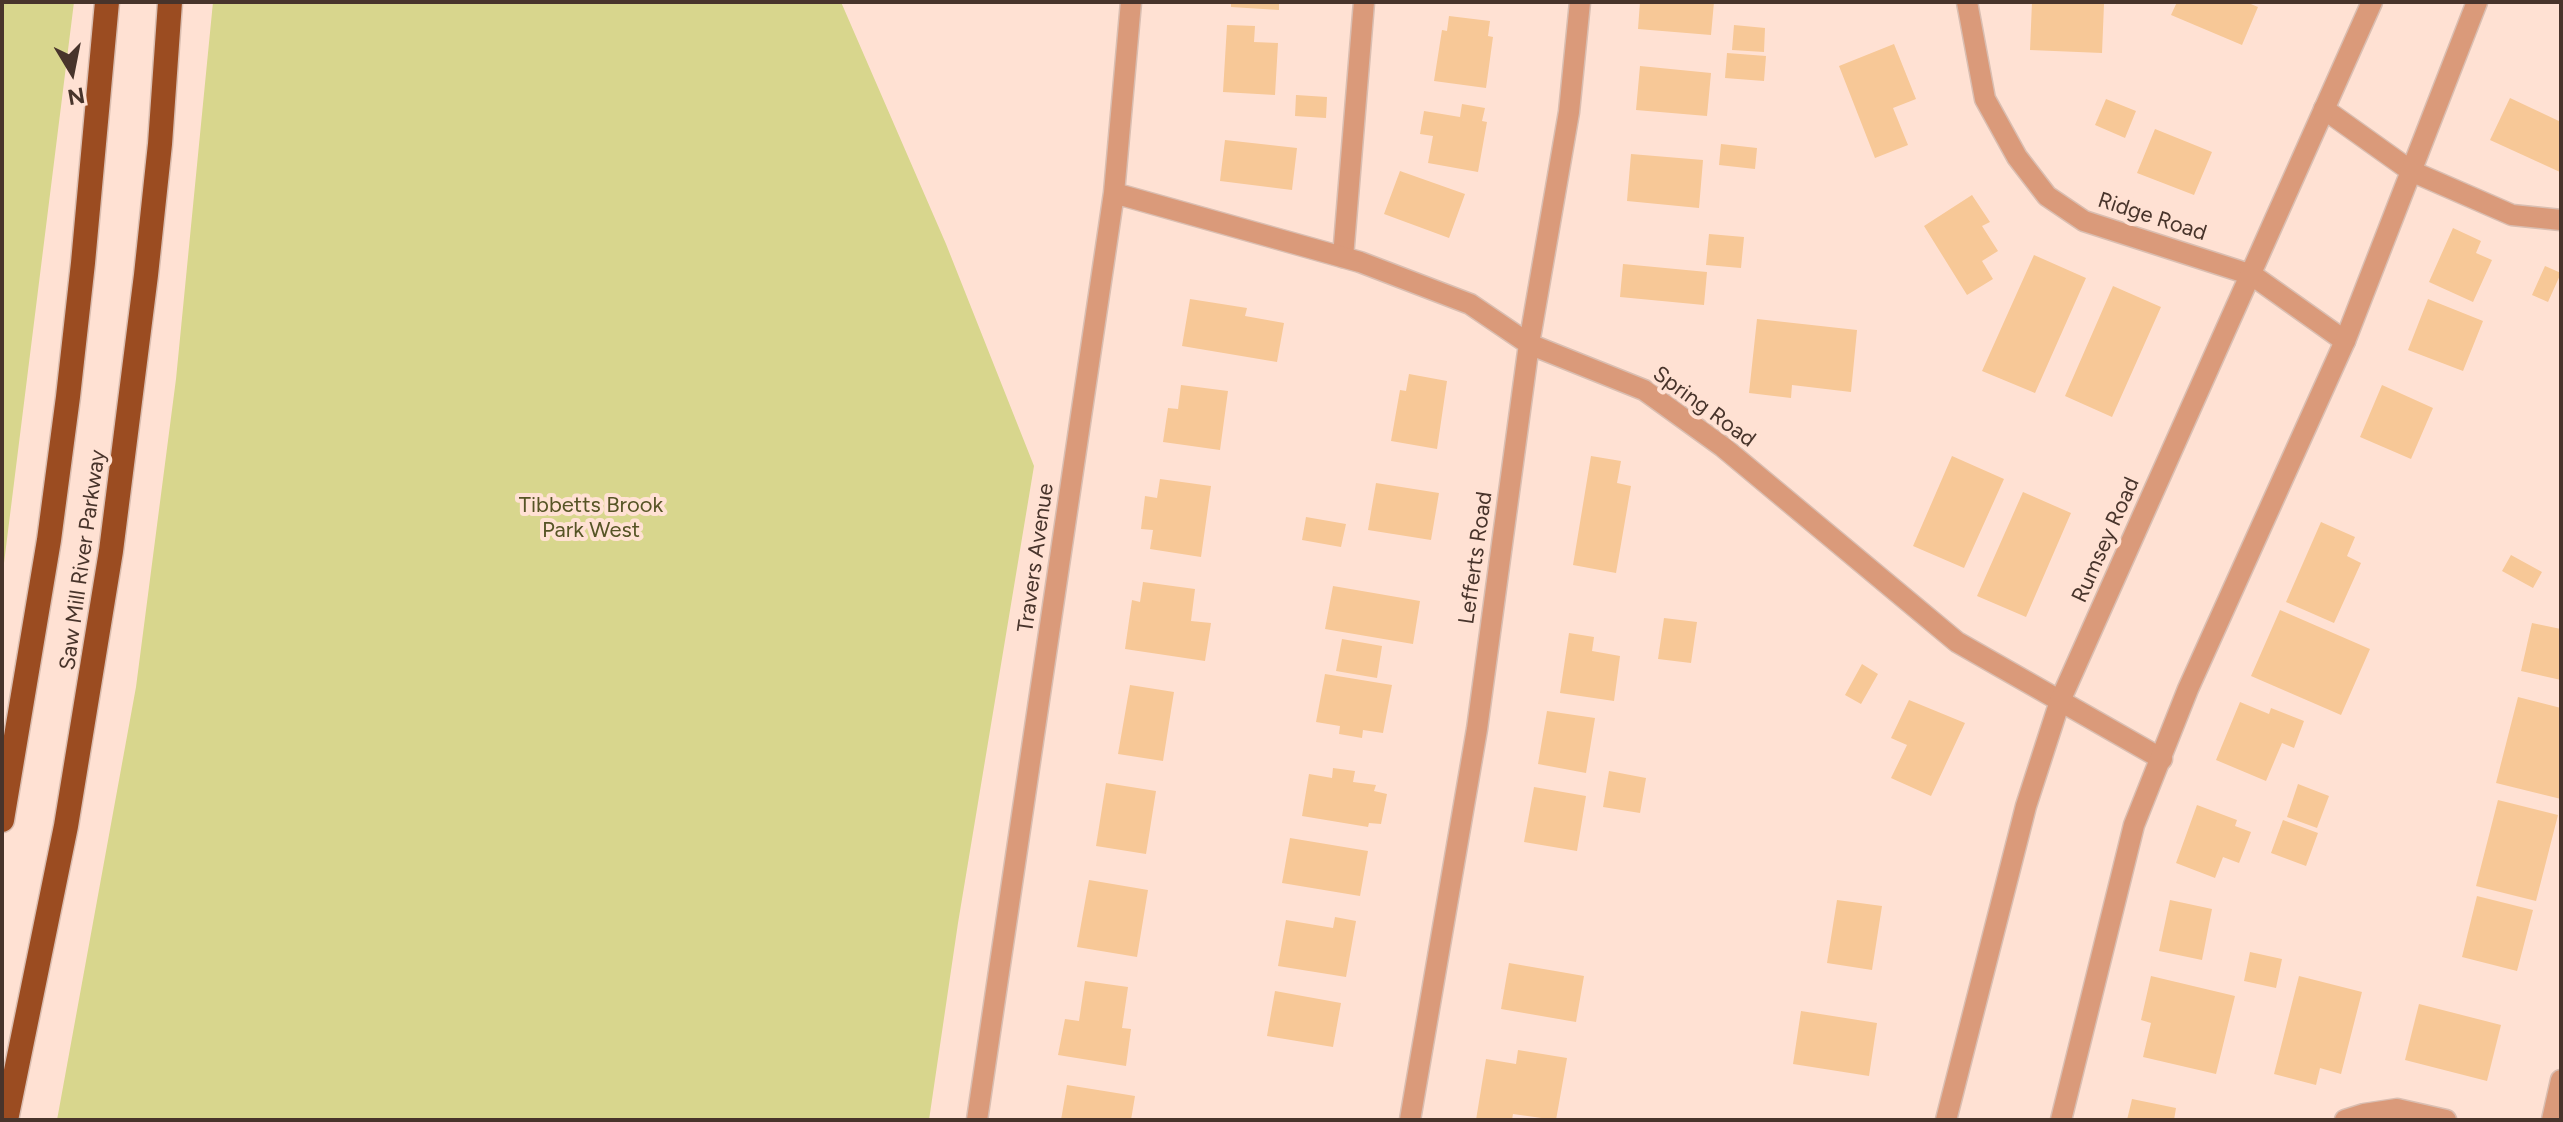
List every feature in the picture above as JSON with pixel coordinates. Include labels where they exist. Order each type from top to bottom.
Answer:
[{"type":"highway","name":"Saw Mill River Parkway","points":[[2,820],[28,678],[66,411],[85,248],[107,2]]},
{"type":"highway","name":"Saw Mill River Parkway","points":[[6,1120],[66,826],[109,566],[160,144],[170,2]]},
{"type":"street","name":"Travers Avenue","points":[[977,1120],[1114,193],[1131,2]]},
{"type":"street","points":[[1343,257],[1364,2]]},
{"type":"street","name":"Lefferts Road","points":[[1410,1120],[1477,729],[1529,344],[1569,112],[1580,2]]},
{"type":"street","name":"Ridge Road","points":[[1967,2],[1985,99],[2017,157],[2047,196],[2084,221],[2252,275],[2345,341]]},
{"type":"street","name":"Rumsey Road","points":[[1946,1120],[2026,806],[2060,701],[2372,2]]},
{"type":"street","points":[[2061,1120],[2134,825],[2188,689],[2345,341],[2477,2]]},
{"type":"street","points":[[2324,109],[2411,171],[2512,215],[2561,220]]},
{"type":"street","name":"Spring Road","points":[[1114,193],[1343,257],[1470,304],[1529,344],[1644,390],[1723,447],[1957,642],[2162,759]]},
{"type":"street","points":[[2552,1120],[2561,1080]]},
{"type":"street","points":[[2345,1120],[2397,1109],[2446,1120]]},
{"type":"green space","points":[[2,2],[74,2],[2,579]]},
{"type":"green space","name":"Tibbetts Brook Park West","points":[[213,2],[841,2],[946,244],[1034,466],[958,923],[929,1120],[57,1120],[136,687],[176,379]]},
{"type":"building","points":[[1231,2],[1279,2],[1279,10],[1231,7]]},
{"type":"building","points":[[1640,2],[1714,2],[1711,35],[1638,29]]},
{"type":"building","points":[[2032,2],[2104,4],[2102,53],[2030,50]]},
{"type":"building","points":[[2177,2],[2246,2],[2258,7],[2242,45],[2171,15]]},
{"type":"building","points":[[1449,16],[1490,21],[1488,36],[1493,37],[1486,88],[1434,81],[1442,30],[1447,31]]},
{"type":"building","points":[[1227,25],[1255,26],[1254,42],[1278,43],[1275,95],[1223,92]]},
{"type":"building","points":[[1734,25],[1765,28],[1764,52],[1732,50]]},
{"type":"building","points":[[1894,44],[1916,99],[1893,108],[1908,145],[1875,158],[1839,66]]},
{"type":"building","points":[[1727,53],[1766,56],[1764,81],[1725,78]]},
{"type":"building","points":[[1640,66],[1711,73],[1707,116],[1636,110]]},
{"type":"building","points":[[1296,95],[1327,97],[1326,118],[1295,116]]},
{"type":"building","points":[[2510,98],[2561,122],[2560,172],[2490,140]]},
{"type":"building","points":[[2106,99],[2136,111],[2125,138],[2095,125]]},
{"type":"building","points":[[1462,104],[1485,108],[1482,121],[1487,122],[1478,172],[1428,163],[1433,136],[1420,134],[1424,111],[1460,117]]},
{"type":"building","points":[[2155,129],[2212,152],[2194,195],[2137,173]]},
{"type":"building","points":[[1225,140],[1297,148],[1292,190],[1220,181]]},
{"type":"building","points":[[1721,144],[1757,148],[1755,169],[1719,165]]},
{"type":"building","points":[[1631,154],[1703,160],[1699,208],[1627,201]]},
{"type":"building","points":[[1400,171],[1465,194],[1449,238],[1384,214]]},
{"type":"building","points":[[1972,195],[1990,222],[1982,226],[1998,251],[1982,261],[1993,279],[1967,295],[1924,226]]},
{"type":"building","points":[[2453,228],[2481,241],[2476,253],[2492,260],[2473,302],[2429,282]]},
{"type":"building","points":[[1709,234],[1744,237],[1741,268],[1706,265]]},
{"type":"building","points":[[2034,255],[2086,278],[2035,393],[1982,371]]},
{"type":"building","points":[[1623,264],[1707,272],[1704,305],[1620,297]]},
{"type":"building","points":[[2545,266],[2561,273],[2548,302],[2532,295]]},
{"type":"building","points":[[2113,286],[2161,307],[2112,417],[2065,396]]},
{"type":"building","points":[[1190,299],[1247,308],[1245,316],[1284,323],[1277,362],[1182,346]]},
{"type":"building","points":[[2428,299],[2483,321],[2463,371],[2408,350]]},
{"type":"building","points":[[1757,319],[1857,330],[1851,392],[1792,385],[1791,398],[1749,393]]},
{"type":"building","points":[[1409,374],[1447,381],[1437,449],[1391,441],[1400,390],[1406,391]]},
{"type":"building","points":[[1181,385],[1228,391],[1220,450],[1163,442],[1168,408],[1178,409]]},
{"type":"building","points":[[2382,385],[2433,408],[2411,459],[2360,437]]},
{"type":"building","points":[[1591,456],[1621,461],[1617,483],[1631,486],[1616,573],[1573,565]]},
{"type":"building","points":[[1952,456],[2004,479],[1964,568],[1913,546]]},
{"type":"building","points":[[1160,479],[1211,486],[1201,557],[1150,549],[1153,530],[1141,529],[1145,496],[1157,498]]},
{"type":"building","points":[[1376,483],[1439,493],[1431,540],[1368,530]]},
{"type":"building","points":[[2023,492],[2071,513],[2026,617],[1977,596]]},
{"type":"building","points":[[1306,517],[1346,524],[1341,547],[1302,540]]},
{"type":"building","points":[[2321,522],[2355,537],[2347,556],[2361,563],[2334,623],[2286,602]]},
{"type":"building","points":[[2511,555],[2542,572],[2533,588],[2502,571]]},
{"type":"building","points":[[1143,582],[1195,589],[1191,621],[1211,623],[1205,661],[1125,649],[1132,600],[1140,602]]},
{"type":"building","points":[[1333,586],[1420,601],[1413,644],[1325,629]]},
{"type":"building","points":[[2280,610],[2370,649],[2341,715],[2251,676]]},
{"type":"building","points":[[1664,618],[1697,622],[1691,663],[1658,659]]},
{"type":"building","points":[[2532,623],[2561,629],[2561,680],[2521,671]]},
{"type":"building","points":[[1569,633],[1594,637],[1592,651],[1620,656],[1614,701],[1560,693]]},
{"type":"building","points":[[1342,639],[1382,646],[1377,678],[1336,671]]},
{"type":"building","points":[[1862,664],[1878,674],[1861,704],[1845,695]]},
{"type":"building","points":[[1325,674],[1392,685],[1383,733],[1363,730],[1362,738],[1339,734],[1340,726],[1316,722]]},
{"type":"building","points":[[1130,685],[1174,692],[1163,761],[1118,754]]},
{"type":"building","points":[[2518,697],[2561,708],[2561,799],[2496,783]]},
{"type":"building","points":[[1909,700],[1965,723],[1931,796],[1891,778],[1907,745],[1891,738]]},
{"type":"building","points":[[2240,702],[2269,714],[2271,708],[2304,721],[2294,748],[2282,743],[2266,781],[2216,760]]},
{"type":"building","points":[[1547,711],[1595,718],[1586,773],[1538,764]]},
{"type":"building","points":[[1333,768],[1355,771],[1353,782],[1376,785],[1374,791],[1387,794],[1381,824],[1369,823],[1368,827],[1302,816],[1309,774],[1332,778]]},
{"type":"building","points":[[1609,771],[1646,778],[1640,813],[1603,807]]},
{"type":"building","points":[[1106,783],[1156,791],[1146,854],[1096,846]]},
{"type":"building","points":[[2298,784],[2329,796],[2317,828],[2287,817]]},
{"type":"building","points":[[1534,787],[1586,796],[1577,851],[1524,842]]},
{"type":"building","points":[[2498,800],[2558,815],[2536,901],[2476,886]]},
{"type":"building","points":[[2197,805],[2237,820],[2235,826],[2251,832],[2239,863],[2223,857],[2215,878],[2176,863]]},
{"type":"building","points":[[2283,820],[2318,833],[2306,866],[2271,853]]},
{"type":"building","points":[[1290,838],[1368,851],[1360,896],[1282,883]]},
{"type":"building","points":[[1089,880],[1148,890],[1137,957],[1077,947]]},
{"type":"building","points":[[2477,896],[2533,910],[2517,971],[2462,957]]},
{"type":"building","points":[[1837,900],[1882,906],[1872,970],[1827,963]]},
{"type":"building","points":[[2170,900],[2212,909],[2202,960],[2159,951]]},
{"type":"building","points":[[1335,917],[1356,921],[1346,977],[1278,966],[1286,920],[1333,928]]},
{"type":"building","points":[[2250,952],[2282,959],[2276,988],[2244,981]]},
{"type":"building","points":[[1509,963],[1584,976],[1576,1022],[1501,1009]]},
{"type":"building","points":[[2151,976],[2235,996],[2216,1074],[2143,1057],[2151,1023],[2141,1020]]},
{"type":"building","points":[[2299,976],[2362,992],[2341,1074],[2320,1068],[2316,1085],[2274,1074]]},
{"type":"building","points":[[1085,981],[1128,987],[1122,1028],[1131,1029],[1126,1066],[1058,1055],[1065,1019],[1079,1021]]},
{"type":"building","points":[[1275,991],[1341,1003],[1333,1047],[1267,1036]]},
{"type":"building","points":[[2419,1004],[2501,1025],[2487,1081],[2405,1060]]},
{"type":"building","points":[[1801,1011],[1877,1023],[1869,1076],[1793,1064]]},
{"type":"building","points":[[1518,1050],[1567,1058],[1556,1120],[1513,1114],[1512,1120],[1476,1120],[1486,1059],[1516,1064]]},
{"type":"building","points":[[1067,1085],[1135,1096],[1131,1120],[1061,1120]]},
{"type":"building","points":[[2132,1099],[2176,1108],[2174,1120],[2127,1120]]}]
